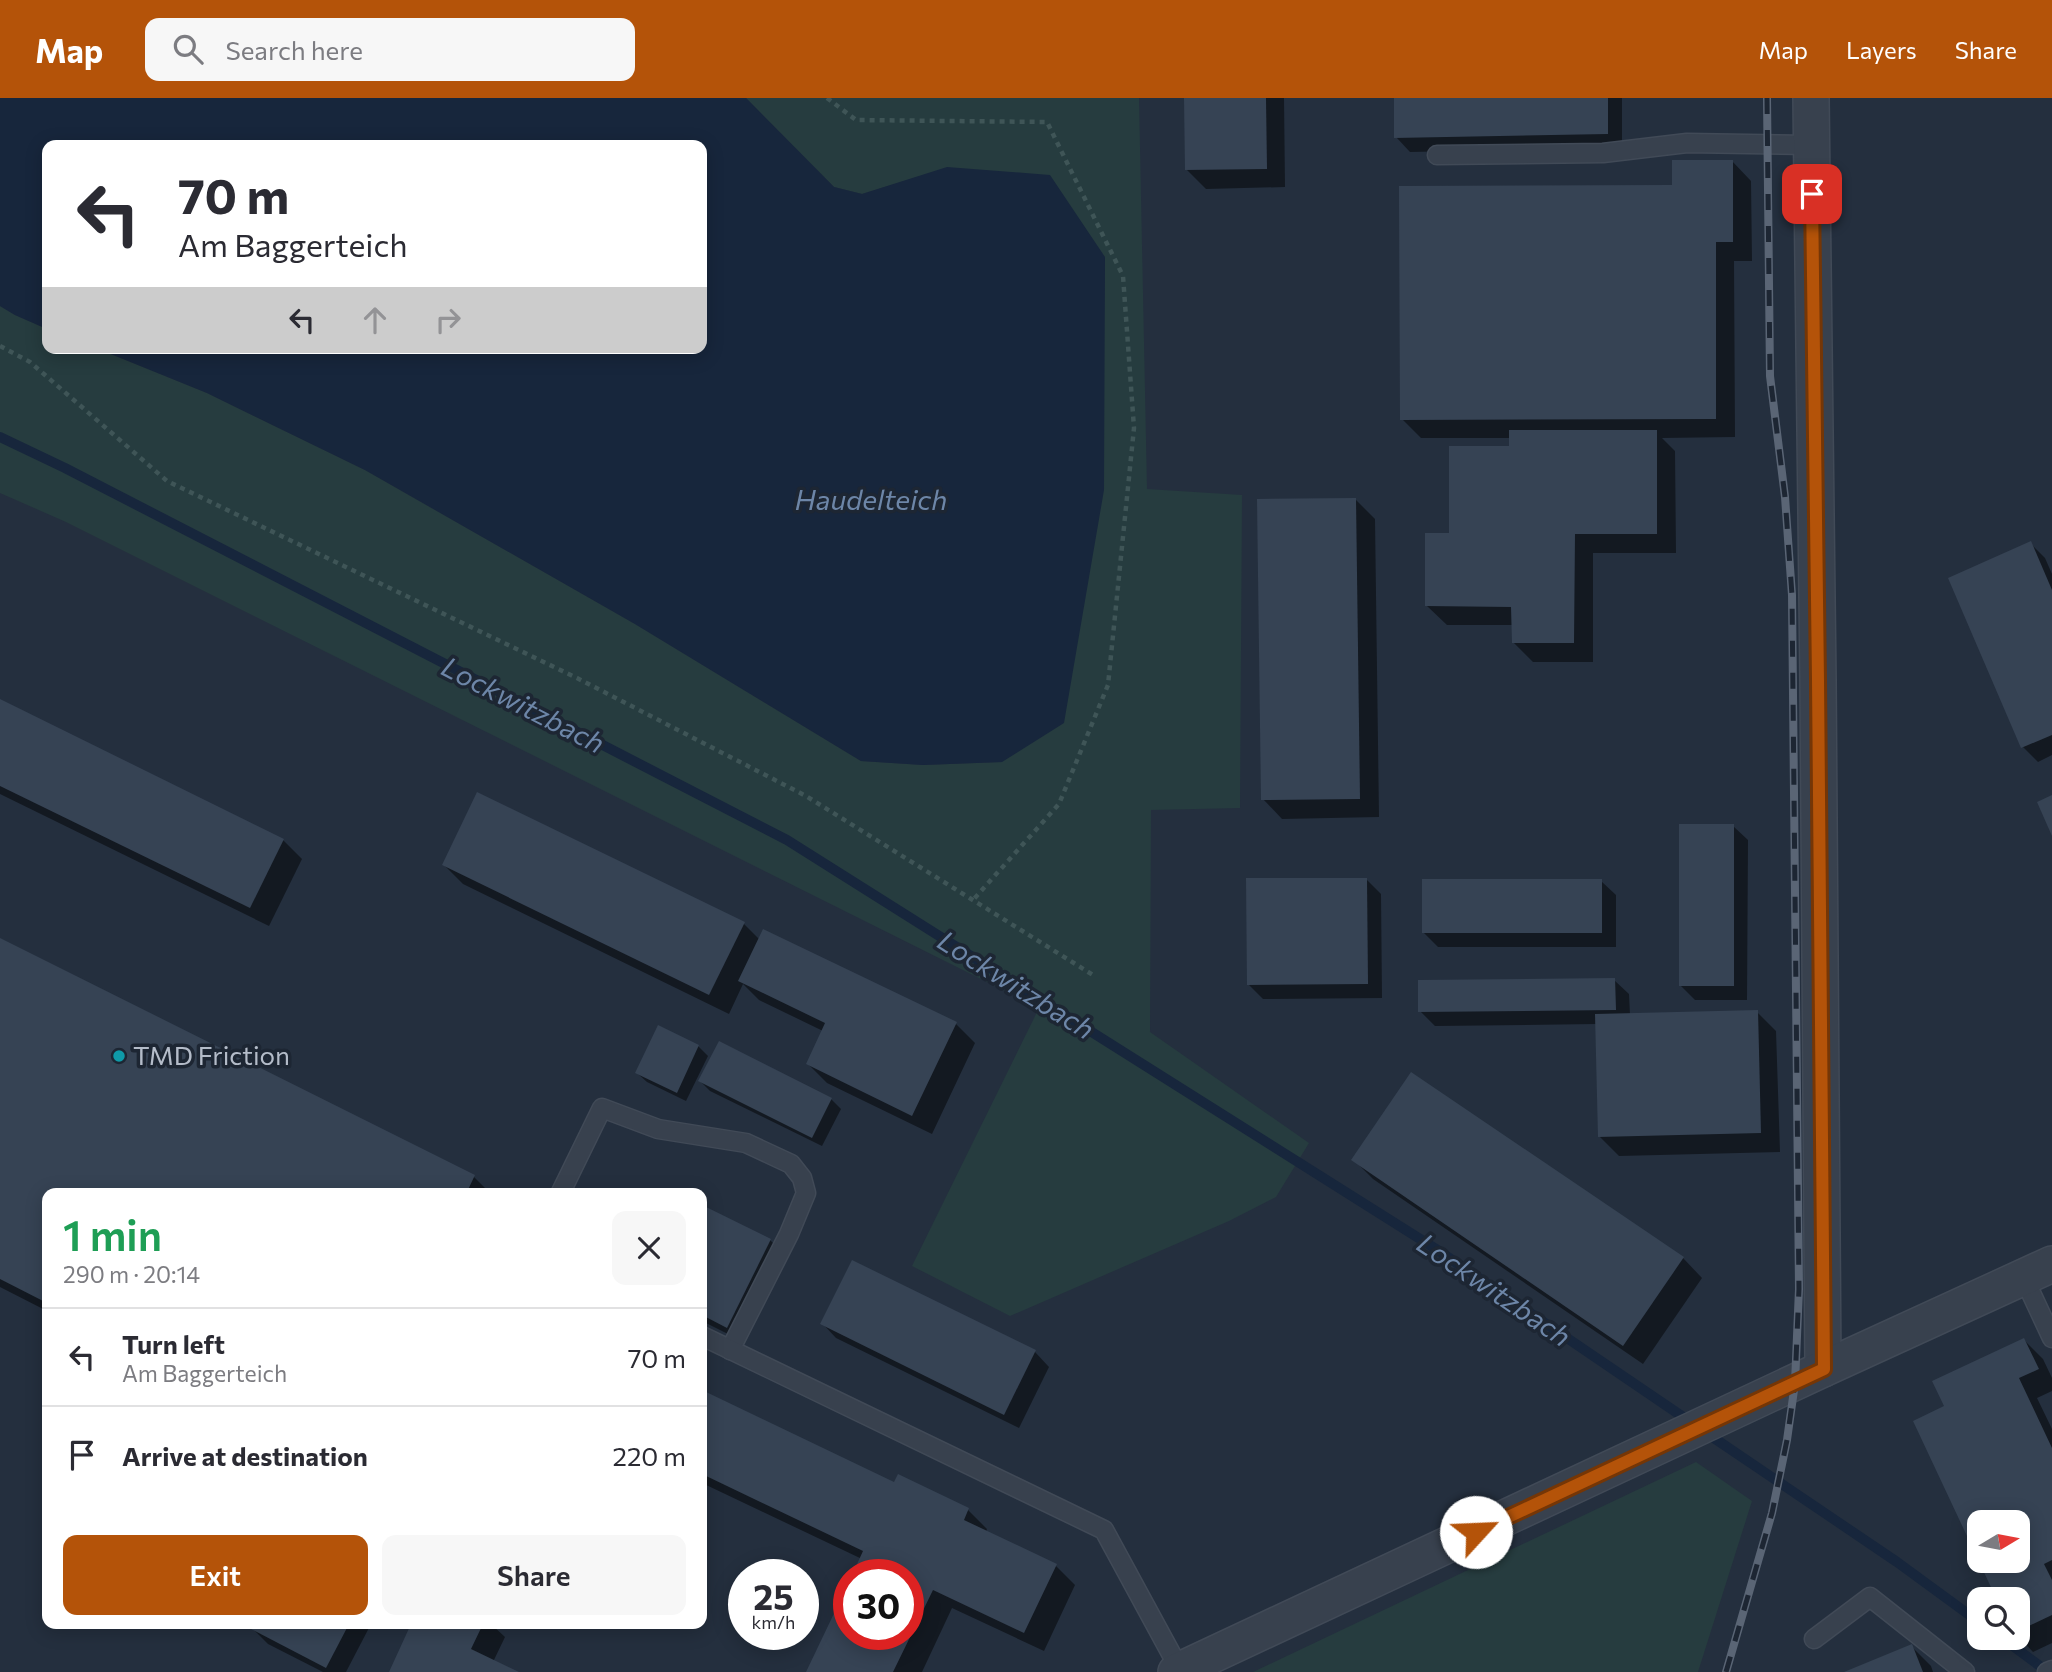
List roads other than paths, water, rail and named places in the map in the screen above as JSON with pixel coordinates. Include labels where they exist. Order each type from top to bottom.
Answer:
[{"type":"street","points":[[1811,98],[1824,1369]]},
{"type":"street","points":[[1178,1671],[2038,1271]]},
{"type":"lane","points":[[1437,155],[1603,153],[1686,143],[1812,145]]},
{"type":"lane","points":[[563,1188],[602,1108],[658,1129],[746,1143],[791,1164],[802,1178],[806,1193],[789,1234],[730,1350]]},
{"type":"lane","points":[[2038,1271],[2052,1338]]},
{"type":"lane","points":[[707,1338],[1104,1530],[1178,1671]]},
{"type":"lane","points":[[1814,1639],[1870,1597],[1965,1672]]},
{"type":"lane","points":[[2047,1672],[2052,1670]]},
{"type":"water","name":"Haudelteich","points":[[0,98],[746,98],[834,187],[862,194],[947,167],[1050,175],[1105,257],[1104,490],[1064,723],[1002,762],[923,765],[861,761],[635,624],[365,470],[207,393],[111,354],[707,354],[707,140],[42,140],[42,327],[0,306]]},
{"type":"waterway","name":"Lockwitzbach","points":[[0,437],[787,840],[1436,1249],[1692,1423]]},
{"type":"waterway","name":"Lockwitzbach","points":[[1705,1432],[1897,1562],[1967,1613]]},
{"type":"waterway","name":"Lockwitzbach","points":[[2018,1650],[2048,1672]]},
{"type":"railway","points":[[1726,1672],[1772,1513],[1787,1440],[1795,1383],[1799,1289],[1792,595],[1785,497],[1770,376],[1767,98]]},
{"type":"place","name":"TMD Friction","points":[[119,1056]]}]
